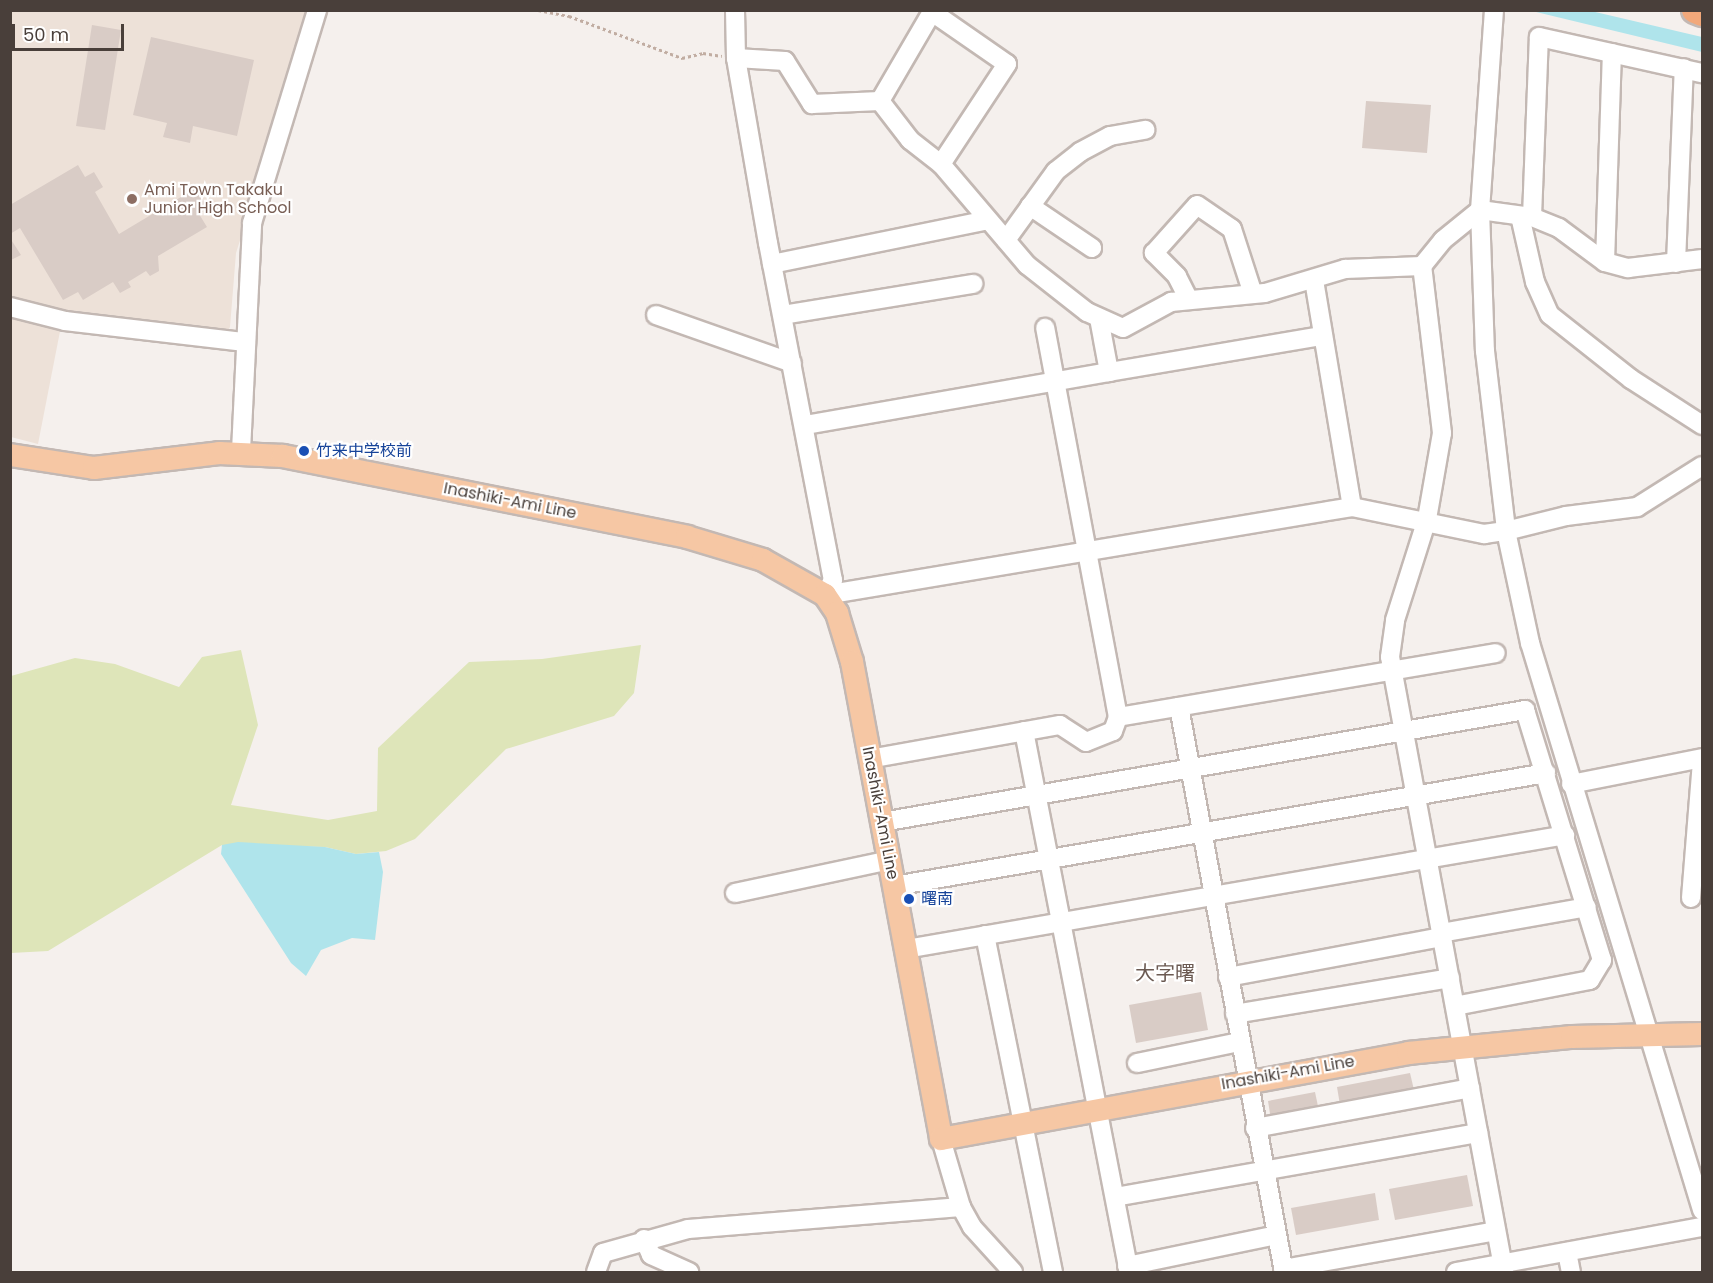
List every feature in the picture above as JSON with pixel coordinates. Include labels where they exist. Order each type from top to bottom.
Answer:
[{"type":"highway","points":[[1695,10],[1702,13]]},
{"type":"main road","name":"Inashiki-Ami Line","points":[[10,455],[94,468],[241,451],[687,537],[763,560],[825,595],[847,644],[890,860],[941,1139],[1246,1080],[1462,1046],[1647,1034],[1702,1034]]},
{"type":"street","points":[[241,451],[243,342],[252,223],[317,10]]},
{"type":"street","points":[[735,10],[736,58],[772,264],[805,425],[833,580],[825,595]]},
{"type":"street","points":[[1494,10],[1480,210],[1485,351],[1506,531],[1530,643],[1702,1210]]},
{"type":"street","points":[[880,101],[932,12],[1007,64],[941,164]]},
{"type":"street","points":[[1702,73],[1539,37],[1526,216],[1535,282],[1551,315],[1631,379],[1702,425]]},
{"type":"street","points":[[1605,261],[1612,52]]},
{"type":"street","points":[[736,58],[785,61],[812,104],[880,101]]},
{"type":"street","points":[[1676,263],[1684,68]]},
{"type":"street","points":[[880,101],[910,140],[941,164],[1027,265],[1099,318],[1124,328],[1147,312],[1189,300],[1253,294],[1314,280],[1345,269],[1422,266]]},
{"type":"street","points":[[1006,240],[1056,171],[1080,152],[1110,136],[1145,129]]},
{"type":"street","points":[[1189,300],[1177,276],[1154,253],[1197,205],[1232,229],[1253,294]]},
{"type":"street","points":[[1029,206],[1092,248]]},
{"type":"street","points":[[1503,1268],[1392,669],[1395,620],[1427,519],[1442,433],[1422,266],[1443,240],[1480,210],[1526,216],[1559,228],[1605,261],[1628,268],[1702,259]]},
{"type":"street","points":[[772,264],[988,219]]},
{"type":"street","points":[[1314,280],[1352,507]]},
{"type":"street","points":[[783,315],[973,284]]},
{"type":"street","points":[[10,307],[65,321],[243,342]]},
{"type":"street","points":[[656,315],[792,363]]},
{"type":"street","points":[[1099,318],[1109,372]]},
{"type":"street","points":[[869,759],[1060,725],[1086,742],[1113,731],[1118,717],[1057,381],[1045,328]]},
{"type":"street","points":[[805,425],[1322,336]]},
{"type":"street","points":[[825,595],[1087,549],[1352,507],[1427,519],[1484,534],[1506,531],[1566,516],[1637,507],[1702,466]]},
{"type":"street","points":[[1118,717],[1496,652]]},
{"type":"street","points":[[1179,707],[1188,768],[1214,896],[1246,1080],[1284,1271],[1496,1231]]},
{"type":"street","points":[[882,822],[1525,710],[1602,960],[1590,980],[1455,1006]]},
{"type":"street","points":[[1024,731],[1128,1269],[1277,1235]]},
{"type":"street","points":[[1571,784],[1702,759],[1691,898]]},
{"type":"street","points":[[894,886],[1546,773]]},
{"type":"street","points":[[906,948],[1565,835]]},
{"type":"street","points":[[735,893],[890,860]]},
{"type":"street","points":[[1228,977],[1587,907]]},
{"type":"street","points":[[985,935],[1053,1272]]},
{"type":"street","points":[[1234,1014],[1450,978]]},
{"type":"street","points":[[1137,1063],[1239,1042]]},
{"type":"street","points":[[1256,1128],[1470,1088]]},
{"type":"street","points":[[1115,1197],[1478,1133]]},
{"type":"street","points":[[941,1139],[961,1207],[972,1227],[1012,1272]]},
{"type":"street","points":[[596,1272],[603,1253],[644,1239],[746,1222],[961,1207]]},
{"type":"street","points":[[1456,1272],[1503,1268],[1567,1252],[1702,1227]]},
{"type":"street","points":[[644,1239],[651,1255],[689,1272]]},
{"type":"street","points":[[1567,1252],[1571,1272]]},
{"type":"path","points":[[538,10],[568,16],[682,58],[703,53],[736,58]]},
{"type":"shaded area","name":"Ami Town Takaku Junior High School","points":[[10,11],[313,11],[236,253],[230,327],[225,336],[63,316],[38,444],[11,437]]},
{"type":"green space","points":[[641,645],[634,693],[614,716],[506,749],[415,839],[386,851],[356,854],[325,847],[222,845],[48,951],[11,953],[11,676],[75,658],[115,664],[179,687],[202,657],[241,650],[258,725],[231,805],[328,820],[377,811],[378,748],[469,662],[542,659]]},
{"type":"water","points":[[1532,11],[1591,11],[1702,37],[1702,52]]},
{"type":"water","points":[[238,842],[325,847],[356,854],[379,852],[383,872],[375,940],[352,938],[321,950],[306,976],[291,963],[221,854],[222,845]]},
{"type":"building","points":[[92,25],[121,30],[105,130],[76,126]]},
{"type":"building","points":[[151,37],[254,60],[237,136],[193,126],[190,143],[163,137],[167,123],[133,115]]},
{"type":"building","points":[[1366,101],[1431,105],[1427,153],[1362,148]]},
{"type":"building","points":[[78,165],[85,177],[94,172],[103,187],[95,192],[119,234],[196,188],[208,208],[199,214],[207,227],[158,256],[159,271],[150,276],[146,271],[128,282],[131,287],[120,293],[113,282],[83,300],[78,292],[63,300],[20,228],[10,234],[10,205]]},
{"type":"building","points":[[10,238],[21,255],[11,260],[10,259]]},
{"type":"building","points":[[1201,992],[1208,1030],[1136,1043],[1129,1005]]},
{"type":"building","points":[[1410,1073],[1414,1090],[1340,1105],[1337,1087]]},
{"type":"building","points":[[1315,1092],[1319,1111],[1271,1120],[1268,1101]]},
{"type":"building","points":[[1467,1175],[1473,1206],[1395,1220],[1389,1189]]},
{"type":"building","points":[[1375,1193],[1379,1220],[1296,1235],[1291,1208]]},
{"type":"place","name":"Ami Town Takaku Junior High School","points":[[132,199]]},
{"type":"place","name":"竹来中学校前","points":[[304,451]]},
{"type":"place","name":"曙南","points":[[909,899]]},
{"type":"district","name":"大字曙","points":[[1165,973]]}]
